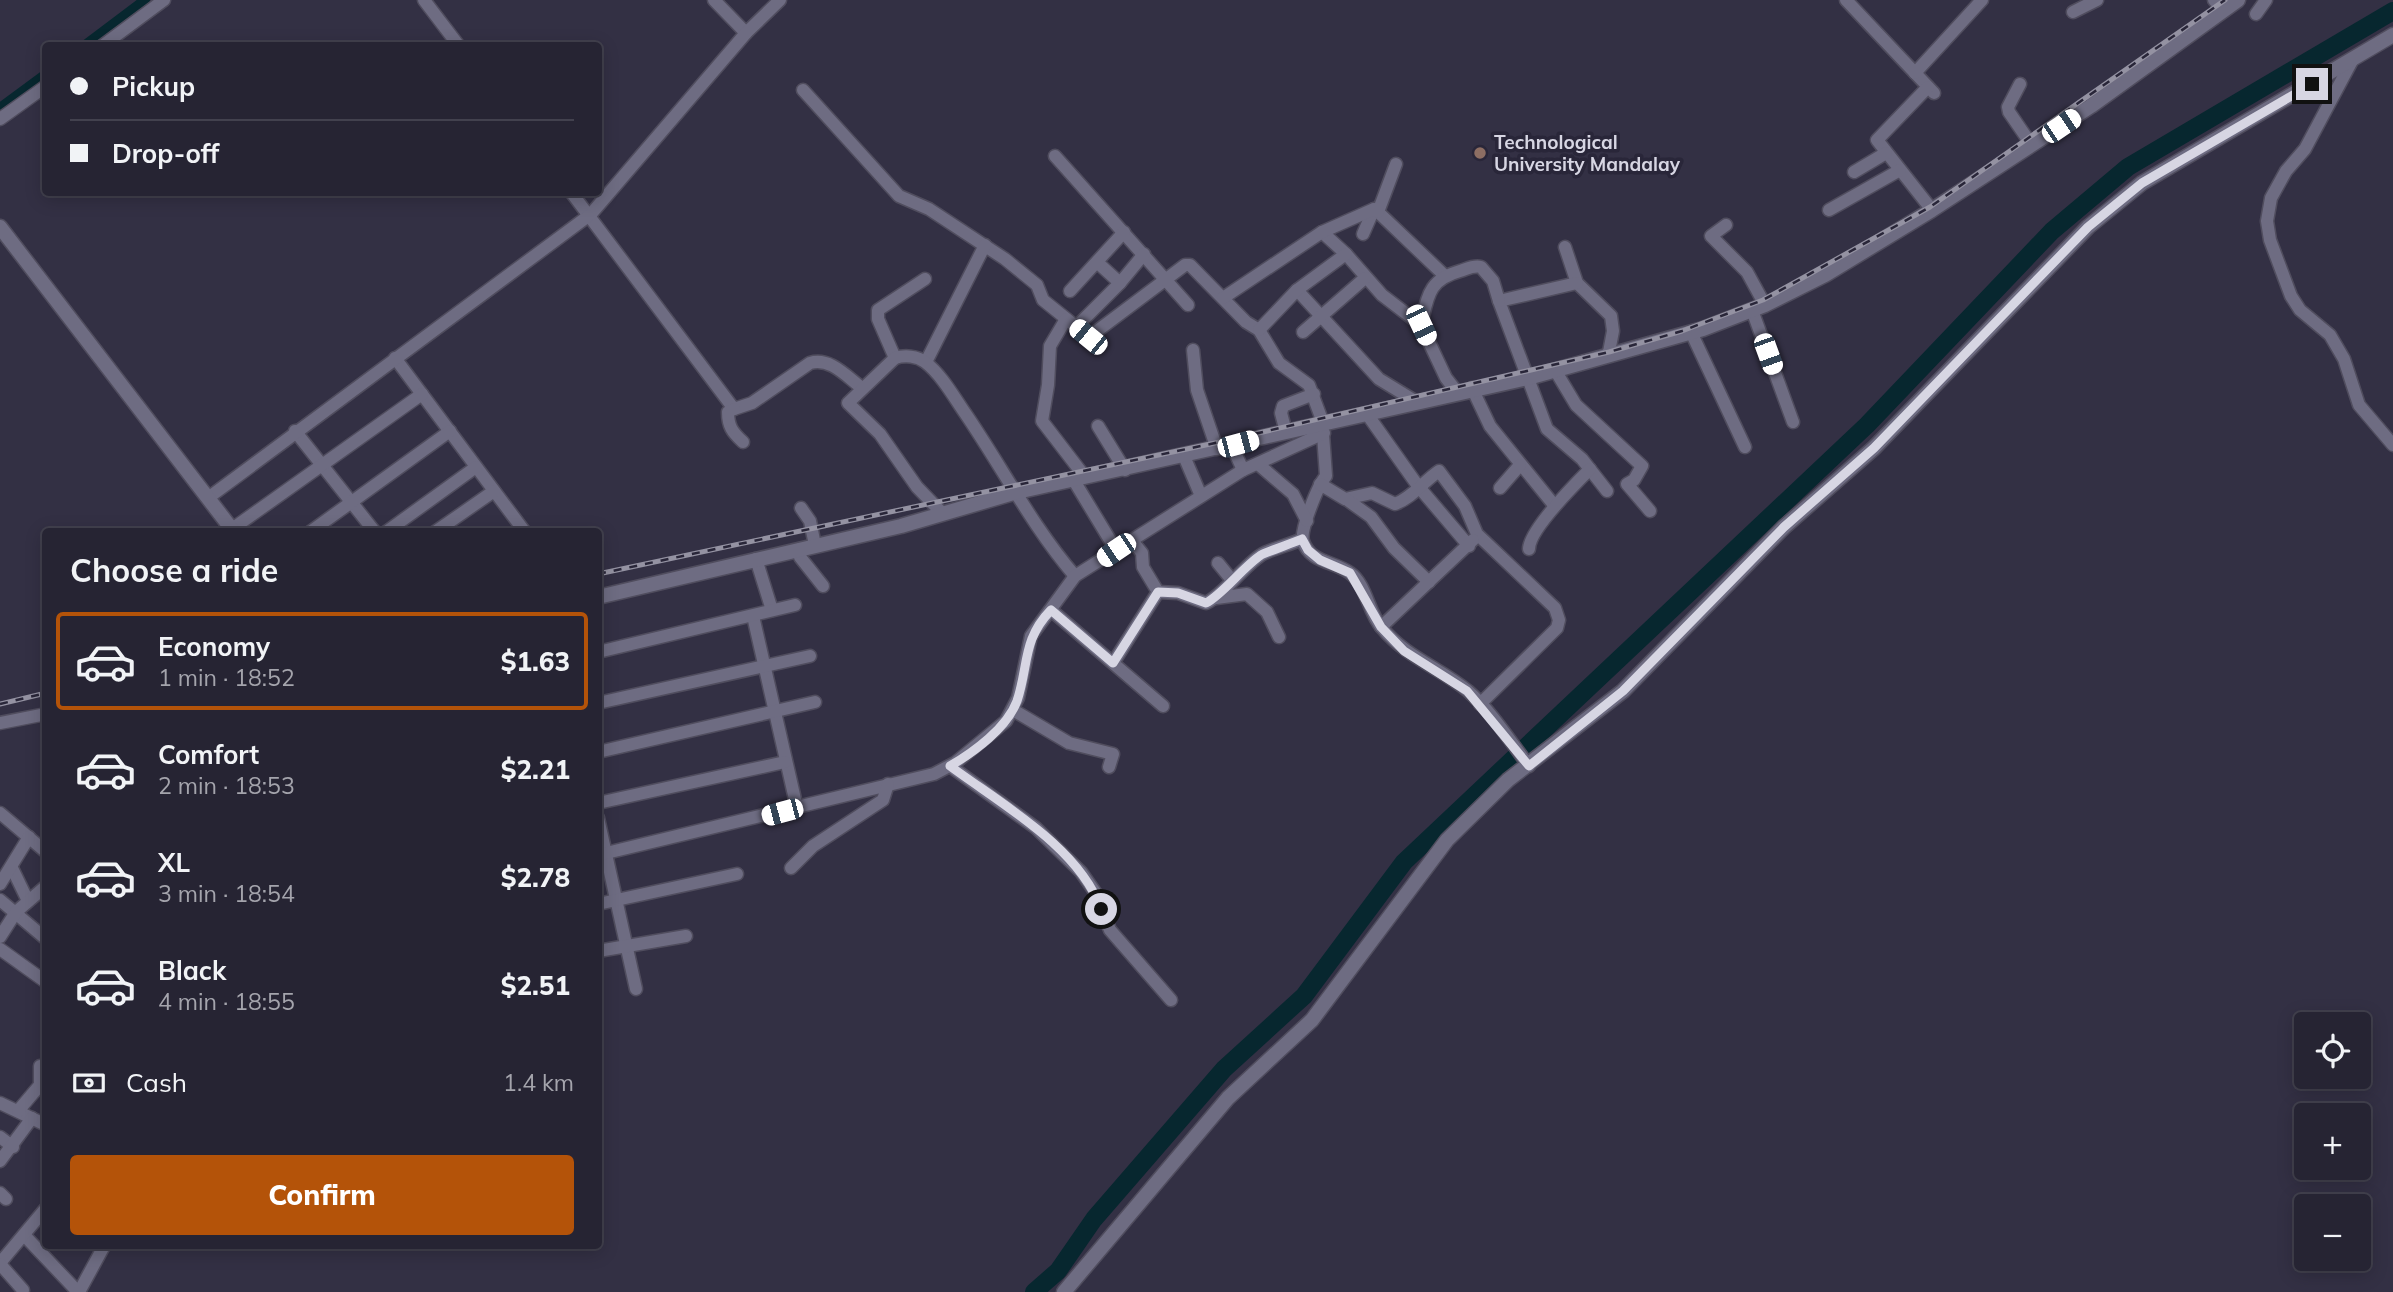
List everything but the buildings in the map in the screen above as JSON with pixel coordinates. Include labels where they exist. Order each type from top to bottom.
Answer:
[{"type":"street","points":[[107,42],[164,0]]},
{"type":"street","points":[[424,0],[456,42]]},
{"type":"street","points":[[714,0],[746,33]]},
{"type":"street","points":[[208,498],[295,430],[589,216],[746,33],[780,0]]},
{"type":"street","points":[[1915,73],[1982,0]]},
{"type":"street","points":[[2073,12],[2097,0]]},
{"type":"street","points":[[636,989],[618,900],[603,854],[934,774],[950,766],[985,740],[1013,710],[1031,636],[1075,576],[1133,542],[1243,470],[1323,429],[1367,414],[1604,358],[1691,332],[1758,307],[1825,275],[1932,210],[2091,106],[2218,5],[2238,0]]},
{"type":"street","points":[[2256,14],[2266,0]]},
{"type":"street","points":[[1849,1],[1931,90],[1878,137],[1886,153],[1932,210]]},
{"type":"street","points":[[1064,1292],[1228,1098],[1311,1020],[1447,840],[1526,762],[1623,691],[1784,527],[1874,448],[2088,227],[2142,183],[2393,36]]},
{"type":"street","points":[[2353,59],[2305,149],[2286,171],[2272,198],[2267,221],[2270,240],[2291,296],[2301,310],[2330,335],[2344,359],[2359,405],[2393,445]]},
{"type":"street","points":[[2020,84],[2008,107],[2009,113],[2031,144]]},
{"type":"street","points":[[0,119],[42,89]]},
{"type":"street","points":[[803,90],[899,196],[929,209],[985,245],[1037,285],[1043,300],[1090,337],[1187,264],[1245,322],[1259,330],[1279,363],[1306,381],[1314,394],[1323,429],[1326,477],[1320,484],[1302,539],[1308,550],[1320,560],[1350,573],[1381,627],[1404,651],[1467,691],[1526,762]]},
{"type":"street","points":[[1854,173],[1886,153]]},
{"type":"street","points":[[1055,156],[1188,305]]},
{"type":"street","points":[[1363,234],[1396,164]]},
{"type":"street","points":[[1829,210],[1900,170]]},
{"type":"street","points":[[573,196],[734,409]]},
{"type":"street","points":[[1223,298],[1322,233],[1376,211]]},
{"type":"street","points":[[1376,211],[1444,275]]},
{"type":"street","points":[[1726,225],[1711,236],[1747,272],[1793,422]]},
{"type":"street","points":[[0,226],[231,528]]},
{"type":"street","points":[[1070,291],[1124,232]]},
{"type":"street","points":[[1322,233],[1346,254],[1365,278],[1421,325],[1446,378],[1457,392]]},
{"type":"street","points":[[926,362],[985,245]]},
{"type":"street","points":[[1565,247],[1577,283],[1611,316],[1613,331],[1609,352],[1604,358]]},
{"type":"street","points":[[1116,550],[1079,478],[1042,421],[1048,385],[1050,346],[1071,323],[1120,283],[1144,254]]},
{"type":"street","points":[[1259,330],[1297,290],[1346,254]]},
{"type":"street","points":[[1098,262],[1120,283]]},
{"type":"street","points":[[1421,325],[1430,292],[1438,278],[1481,267],[1493,281],[1547,429],[1590,469],[1607,491]]},
{"type":"street","points":[[1303,332],[1365,278]]},
{"type":"street","points":[[895,358],[878,319],[878,310],[925,279]]},
{"type":"street","points":[[1499,301],[1577,283]]},
{"type":"street","points":[[1297,290],[1379,379],[1415,401]]},
{"type":"street","points":[[1691,332],[1745,447]]},
{"type":"street","points":[[1193,350],[1197,390],[1224,447],[1243,470]]},
{"type":"street","points":[[943,514],[917,487],[880,434],[848,403],[895,358],[905,355],[926,362],[961,407],[1054,551],[1075,576]]},
{"type":"street","points":[[395,358],[477,467],[518,528]]},
{"type":"street","points":[[743,442],[733,433],[728,423],[728,412],[744,408],[810,363],[820,360],[831,364],[862,388]]},
{"type":"street","points":[[1555,370],[1576,405],[1642,466],[1634,480],[1627,484],[1650,511]]},
{"type":"street","points":[[1472,388],[1490,426],[1554,505]]},
{"type":"street","points":[[237,528],[422,394]]},
{"type":"street","points":[[1286,432],[1281,412],[1283,406],[1314,394]]},
{"type":"street","points":[[1367,414],[1418,486],[1469,546]]},
{"type":"street","points":[[1098,426],[1125,470]]},
{"type":"street","points":[[602,596],[665,584],[692,574],[943,514],[1017,492],[1286,432],[1323,429]]},
{"type":"street","points":[[295,430],[372,528]]},
{"type":"street","points":[[316,528],[450,431]]},
{"type":"street","points":[[1184,456],[1201,496]]},
{"type":"street","points":[[1258,464],[1293,494],[1307,521]]},
{"type":"street","points":[[1500,488],[1520,465]]},
{"type":"street","points":[[392,528],[477,467]]},
{"type":"street","points":[[1529,549],[1531,540],[1554,505],[1590,469]]},
{"type":"street","points":[[1345,499],[1371,493],[1395,504],[1406,500],[1418,486],[1439,471],[1465,506],[1477,534],[1555,608],[1559,620],[1548,637],[1480,704]]},
{"type":"street","points":[[1320,484],[1371,517],[1394,548],[1429,582]]},
{"type":"street","points":[[441,528],[494,491]]},
{"type":"street","points":[[801,508],[810,521],[815,545]]},
{"type":"street","points":[[1381,627],[1469,546],[1477,534]]},
{"type":"street","points":[[1216,598],[1231,579],[1264,552],[1275,552],[1302,539]]},
{"type":"street","points":[[1133,542],[1142,553],[1143,567],[1158,592]]},
{"type":"street","points":[[800,549],[800,557],[823,586]]},
{"type":"street","points":[[757,559],[772,611]]},
{"type":"street","points":[[1218,563],[1231,579]]},
{"type":"street","points":[[1158,592],[1178,593],[1206,603],[1216,598],[1247,594],[1267,612],[1279,638]]},
{"type":"street","points":[[1113,663],[1158,592]]},
{"type":"street","points":[[602,651],[795,605]]},
{"type":"street","points":[[1051,610],[1163,706]]},
{"type":"street","points":[[753,616],[797,808]]},
{"type":"street","points":[[602,702],[810,656]]},
{"type":"street","points":[[602,751],[815,702]]},
{"type":"street","points":[[1013,710],[1069,743],[1113,754],[1109,768]]},
{"type":"street","points":[[0,723],[42,715]]},
{"type":"street","points":[[602,802],[785,762]]},
{"type":"street","points":[[950,766],[1036,828],[1081,872],[1095,892],[1110,930],[1171,1000]]},
{"type":"street","points":[[791,868],[813,846],[883,800],[888,784]]},
{"type":"street","points":[[0,813],[42,848]]},
{"type":"street","points":[[0,884],[29,837]]},
{"type":"street","points":[[12,868],[28,901]]},
{"type":"street","points":[[602,903],[737,874]]},
{"type":"street","points":[[0,937],[16,912],[42,889]]},
{"type":"street","points":[[0,900],[41,935]]},
{"type":"street","points":[[602,950],[686,936]]},
{"type":"street","points":[[0,948],[42,979]]},
{"type":"street","points":[[18,1111],[40,1085],[40,1066]]},
{"type":"street","points":[[0,1103],[42,1123]]},
{"type":"street","points":[[0,1161],[32,1118]]},
{"type":"street","points":[[0,1137],[13,1147]]},
{"type":"street","points":[[23,1290],[0,1264],[42,1213]]},
{"type":"street","points":[[24,1235],[79,1292],[102,1249]]},
{"type":"waterway","points":[[89,42],[145,0]]},
{"type":"waterway","points":[[1034,1292],[1058,1271],[1094,1219],[1224,1069],[1304,996],[1404,862],[1867,425],[2052,231],[2128,167],[2393,11]]},
{"type":"waterway","points":[[0,108],[42,77]]},
{"type":"railway","points":[[602,573],[1215,443],[1609,352],[1682,331],[1763,300],[1930,207],[2225,0]]},
{"type":"railway","points":[[0,704],[42,694]]},
{"type":"place","name":"Technological University Mandalay","points":[[1480,153]]},
{"type":"route","points":[[1101,909],[1095,892],[1081,872],[1036,828],[950,766],[975,749],[1006,721],[1018,698],[1031,636],[1051,610],[1113,663],[1158,592],[1178,593],[1206,603],[1216,598],[1231,579],[1264,552],[1275,552],[1302,539],[1308,550],[1320,560],[1350,573],[1359,584],[1373,616],[1381,627],[1404,651],[1467,691],[1529,766],[1623,691],[1784,527],[1874,448],[2088,227],[2142,183],[2312,84]]}]
